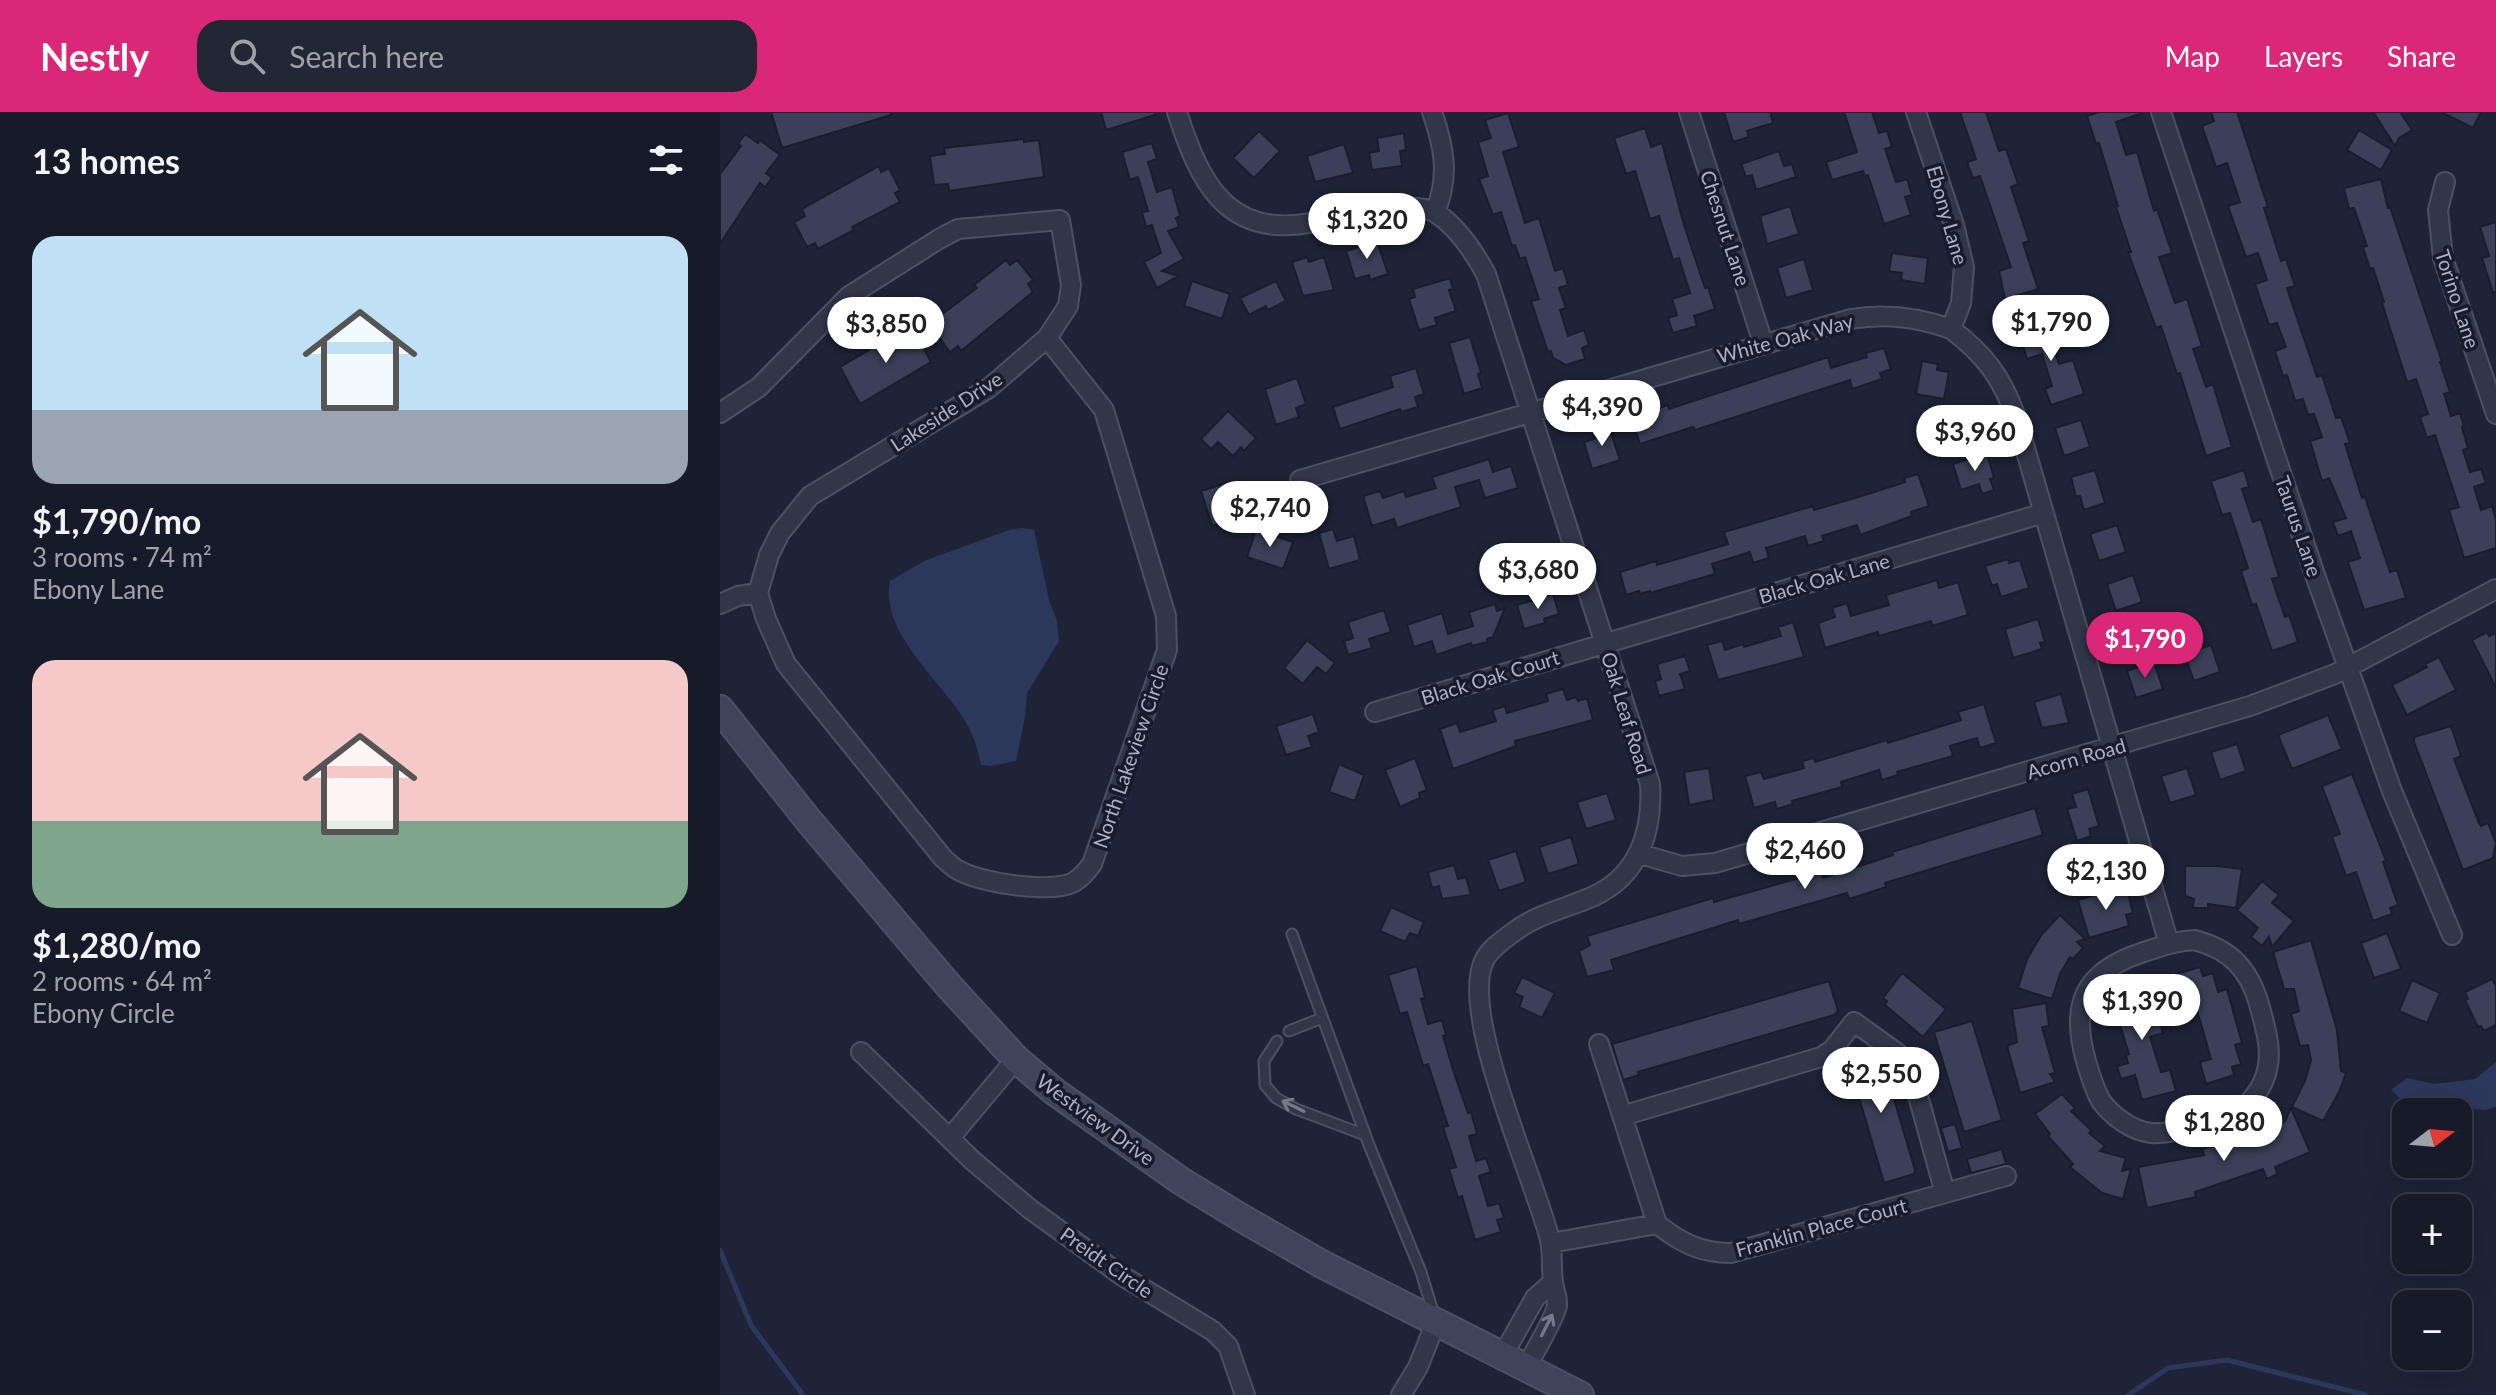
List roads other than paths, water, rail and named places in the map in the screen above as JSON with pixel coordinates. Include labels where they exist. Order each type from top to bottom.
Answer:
[{"type":"street","points":[[1177,112],[1199,173],[1213,193],[1243,216],[1275,225],[1308,224],[1364,209],[1387,207],[1435,212],[1445,171],[1440,134],[1432,112]]},
{"type":"street","name":"Chesnut Lane","points":[[1689,112],[1763,343]]},
{"type":"street","name":"Ebony Lane","points":[[1916,112],[1954,225],[1964,267],[1961,303],[1951,329]]},
{"type":"street","name":"Taurus Lane","points":[[2161,112],[2348,667],[2392,791],[2452,935]]},
{"type":"street","name":"Torino Lane","points":[[2445,182],[2438,210],[2443,258],[2496,414]]},
{"type":"street","name":"Oak Leaf Road","points":[[1435,212],[1464,239],[1486,274],[1650,784],[1650,817],[1640,854],[1610,887],[1528,920],[1499,943],[1485,959],[1478,989],[1482,1034],[1551,1243],[1557,1305],[1515,1361]]},
{"type":"street","name":"Lakeside Drive","points":[[720,413],[759,387],[849,296],[939,239],[958,229],[1060,220],[1071,285],[1068,306],[1047,338],[989,388],[810,496],[780,533],[769,555],[758,593]]},
{"type":"street","name":"White Oak Way","points":[[1300,480],[1763,343],[1870,316],[1907,317],[1951,329]]},
{"type":"street","points":[[1951,329],[1980,352],[2007,392],[2169,944]]},
{"type":"street","name":"North Lakeview Circle","points":[[758,593],[786,664],[943,858],[959,871],[983,879],[1044,888],[1073,883],[1084,874],[1092,864],[1167,650],[1166,616],[1104,410],[1047,338]]},
{"type":"street","name":"Black Oak Lane","points":[[1605,643],[2044,513]]},
{"type":"street","name":"Acorn Road","points":[[1640,854],[1682,866],[1715,863],[2250,706],[2348,667],[2496,589]]},
{"type":"street","points":[[720,604],[738,596],[758,593]]},
{"type":"street","name":"Black Oak Court","points":[[1375,712],[1605,643]]},
{"type":"street","name":"Westview Drive","points":[[720,709],[872,897],[948,985],[1016,1059],[1055,1092],[1181,1181],[1320,1263],[1580,1395]]},
{"type":"street","points":[[2194,940],[2211,944],[2239,963],[2253,987],[2270,1050],[2263,1082],[2247,1105],[2175,1130],[2152,1133],[2121,1120],[2099,1098],[2082,1045],[2078,1020],[2087,989],[2096,976],[2123,959],[2169,944],[2194,940]]},
{"type":"street","points":[[1622,1116],[1821,1057],[1832,1050],[1854,1022],[1904,1058],[1910,1067],[1945,1193]]},
{"type":"street","points":[[1551,1243],[1657,1224],[1599,1044]]},
{"type":"street","name":"Preidt Circle","points":[[861,1052],[950,1138],[1030,1209],[1121,1275],[1213,1331],[1228,1346],[1245,1395]]},
{"type":"street","points":[[950,1138],[1016,1059]]},
{"type":"street","name":"Franklin Place Court","points":[[1657,1224],[1693,1248],[1731,1253],[2006,1176]]},
{"type":"street","points":[[1515,1361],[1535,1298],[1553,1282]]},
{"type":"street","points":[[1401,1395],[1418,1367],[1436,1322]]},
{"type":"lane","points":[[1292,934],[1365,1135],[1421,1272],[1436,1322]]},
{"type":"lane","points":[[1289,1031],[1322,1018]]},
{"type":"lane","points":[[1277,1041],[1264,1061],[1265,1085],[1276,1098],[1296,1109],[1365,1135]]},
{"type":"water","points":[[1012,529],[1034,530],[1049,600],[1057,621],[1059,641],[1027,693],[1016,761],[981,765],[967,724],[903,638],[889,600],[890,581],[924,561]]},
{"type":"water","points":[[2496,1062],[2496,1107],[2472,1108],[2472,1098],[2400,1098],[2391,1090],[2407,1078],[2434,1084],[2475,1079]]},
{"type":"waterway","points":[[720,1250],[751,1325],[803,1395]]},
{"type":"waterway","points":[[2128,1395],[2168,1368],[2227,1360],[2366,1395]]}]
